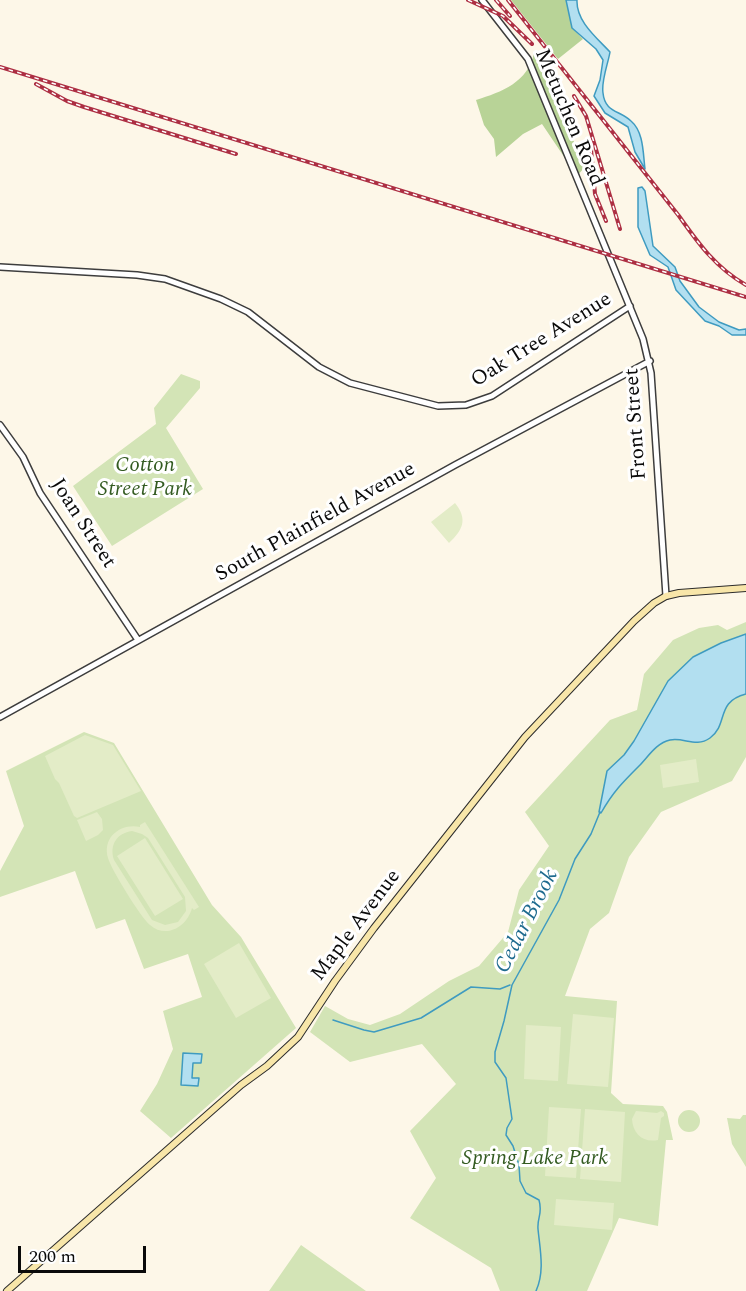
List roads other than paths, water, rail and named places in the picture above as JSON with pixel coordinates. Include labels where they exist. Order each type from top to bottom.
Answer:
[{"type":"main road","name":"Maple Avenue","points":[[7,1291],[298,1037],[368,936],[525,737],[634,621],[654,603],[666,596],[746,588]]},
{"type":"street","name":"Metuchen Road","points":[[482,0],[528,59],[610,257]]},
{"type":"street","name":"Front Street","points":[[610,257],[650,361],[666,596]]},
{"type":"street","name":"Oak Tree Avenue","points":[[0,267],[137,275],[165,279],[221,299],[248,312],[319,367],[341,379],[401,398],[442,406],[466,405],[492,396],[630,306]]},
{"type":"street","name":"South Plainfield Avenue","points":[[0,717],[455,465],[650,361]]},
{"type":"street","name":"Joan Street","points":[[0,425],[23,457],[40,493],[138,640]]},
{"type":"water","points":[[566,0],[577,0],[583,22],[610,52],[603,83],[604,99],[610,108],[627,117],[638,131],[645,169],[635,152],[628,127],[605,113],[594,96],[600,80],[603,60],[596,49],[572,28]]},
{"type":"water","points":[[642,187],[645,191],[653,246],[675,267],[680,281],[699,307],[719,322],[739,330],[746,329],[746,335],[732,335],[719,326],[705,321],[676,290],[668,267],[650,255],[638,227],[638,188]]},
{"type":"water","points":[[746,634],[746,694],[730,702],[716,732],[705,741],[675,739],[661,744],[618,788],[601,813],[599,812],[607,771],[624,755],[634,741],[668,681],[693,657]]},
{"type":"water","points":[[183,1053],[202,1054],[201,1063],[193,1063],[192,1078],[199,1078],[198,1086],[181,1085]]},
{"type":"waterway","name":"Cedar Brook","points":[[536,1291],[541,1268],[538,1225],[540,1205],[539,1200],[526,1193],[520,1181],[519,1165],[513,1146],[506,1135],[512,1119],[506,1078],[495,1062],[495,1052],[512,985],[559,900],[575,859],[591,834],[600,812]]},
{"type":"waterway","points":[[333,1020],[374,1032],[421,1018],[471,987],[500,989],[510,985]]},
{"type":"railway","points":[[468,0],[503,16],[532,44]]},
{"type":"railway","points":[[496,0],[510,16]]},
{"type":"railway","points":[[508,0],[701,245],[717,263],[746,285]]},
{"type":"railway","points":[[0,67],[746,297]]},
{"type":"railway","points":[[36,84],[67,101],[84,107],[236,154]]},
{"type":"railway","points":[[574,96],[586,116],[620,229]]},
{"type":"railway","points":[[591,149],[595,194],[606,221]]},
{"type":"park label","name":"Cotton Street Park","points":[[145,479]]},
{"type":"park label","name":"Spring Lake Park","points":[[535,1160]]}]
